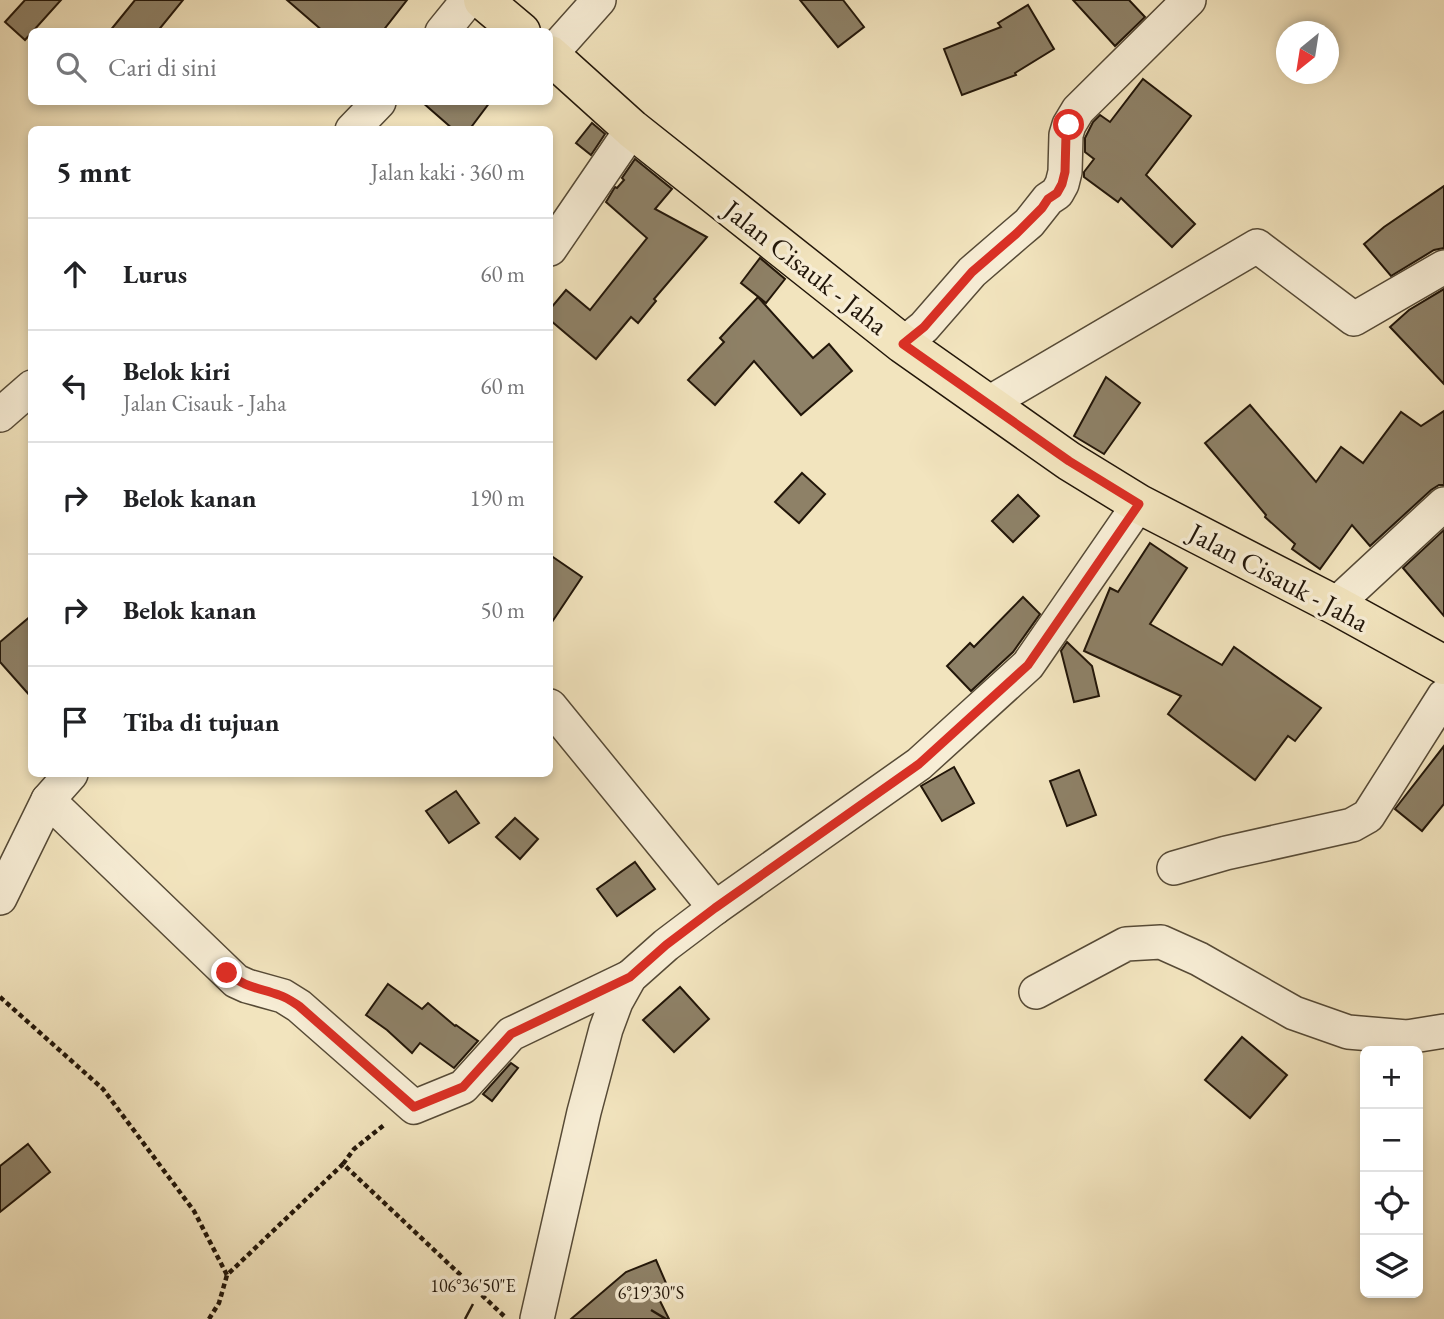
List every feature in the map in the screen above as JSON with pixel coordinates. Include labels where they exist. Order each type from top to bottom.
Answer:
[{"type":"main road","points":[[483,0],[516,28]]},
{"type":"main road","name":"Jalan Cisauk - Jaha","points":[[553,58],[632,129],[903,344],[1069,461],[1139,504],[1335,605],[1444,665]]},
{"type":"street","points":[[445,28],[468,0]]},
{"type":"street","points":[[553,52],[599,0]]},
{"type":"street","points":[[903,344],[924,327],[972,272],[1016,234],[1048,199],[1057,193],[1065,172],[1066,135],[1078,110],[1189,0]]},
{"type":"street","points":[[356,126],[376,105]]},
{"type":"street","points":[[553,245],[632,129]]},
{"type":"street","points":[[987,404],[1257,246],[1354,319],[1444,267]]},
{"type":"street","points":[[0,415],[28,390]]},
{"type":"street","points":[[1335,605],[1444,503]]},
{"type":"street","points":[[48,800],[236,981],[282,996],[299,1006],[414,1107],[463,1087],[511,1034],[630,977],[666,945],[715,908],[919,764],[1028,665],[1139,504]]},
{"type":"street","points":[[1174,868],[1226,853],[1352,825],[1368,816],[1444,696]]},
{"type":"street","points":[[553,710],[715,908]]},
{"type":"street","points":[[0,898],[48,800],[68,777]]},
{"type":"street","points":[[1036,992],[1126,944],[1161,942],[1199,959],[1294,1013],[1348,1032],[1407,1037],[1444,1031]]},
{"type":"street","points":[[537,1319],[603,1040],[616,1002],[630,977]]},
{"type":"path","points":[[0,997],[103,1089],[194,1211],[227,1275]]},
{"type":"path","points":[[209,1319],[219,1303],[227,1275],[343,1164],[354,1149],[384,1125],[414,1107]]},
{"type":"path","points":[[343,1164],[507,1319]]},
{"type":"building","points":[[25,0],[61,0],[36,28],[28,28],[28,37],[25,40],[5,22]]},
{"type":"building","points":[[135,0],[183,0],[160,28],[112,28]]},
{"type":"building","points":[[287,0],[407,0],[385,28],[319,28]]},
{"type":"building","points":[[800,0],[843,0],[864,27],[838,47]]},
{"type":"building","points":[[1073,0],[1129,0],[1145,17],[1115,46]]},
{"type":"building","points":[[1028,5],[1054,49],[1015,73],[1016,75],[962,95],[944,49],[1001,27],[998,23]]},
{"type":"building","points":[[1143,79],[1191,116],[1146,175],[1195,224],[1172,247],[1121,198],[1118,202],[1084,177],[1084,172],[1094,159],[1085,152],[1085,138],[1093,122],[1100,115],[1110,122]]},
{"type":"building","points":[[425,105],[488,105],[472,126],[449,126]]},
{"type":"building","points":[[592,123],[605,134],[591,155],[576,143]]},
{"type":"building","points":[[635,159],[672,189],[655,209],[707,237],[654,299],[656,301],[638,323],[631,317],[596,359],[553,323],[553,305],[566,290],[590,310],[647,238],[606,202],[615,187],[624,180],[622,178]]},
{"type":"building","points":[[1444,186],[1444,248],[1434,250],[1391,276],[1364,244]]},
{"type":"building","points":[[760,258],[785,279],[766,303],[741,283]]},
{"type":"building","points":[[1444,289],[1444,384],[1390,327],[1409,310]]},
{"type":"building","points":[[758,297],[813,358],[829,344],[852,371],[801,415],[754,361],[715,405],[688,380],[724,342],[720,338]]},
{"type":"building","points":[[1106,377],[1140,403],[1104,454],[1074,436]]},
{"type":"building","points":[[1250,405],[1316,482],[1341,447],[1363,463],[1401,412],[1421,426],[1444,411],[1444,485],[1431,490],[1370,546],[1352,525],[1320,569],[1292,549],[1295,544],[1265,517],[1205,443]]},
{"type":"building","points":[[802,473],[825,494],[799,523],[775,502]]},
{"type":"building","points":[[1018,495],[1039,516],[1013,542],[992,521]]},
{"type":"building","points":[[1444,530],[1444,616],[1403,568]]},
{"type":"building","points":[[1150,543],[1187,568],[1150,624],[1222,665],[1234,647],[1321,708],[1295,741],[1288,736],[1255,780],[1168,714],[1181,696],[1084,651],[1110,588],[1118,592]]},
{"type":"building","points":[[553,557],[582,577],[553,620]]},
{"type":"building","points":[[1023,597],[1040,614],[1013,652],[971,691],[947,666],[970,643],[974,647]]},
{"type":"building","points":[[28,618],[28,694],[0,662],[0,642]]},
{"type":"building","points":[[1067,642],[1092,666],[1099,696],[1074,702],[1061,651]]},
{"type":"building","points":[[1444,746],[1444,804],[1422,831],[1395,809]]},
{"type":"building","points":[[954,767],[974,803],[942,821],[921,786]]},
{"type":"building","points":[[1079,770],[1096,815],[1067,826],[1050,781]]},
{"type":"building","points":[[456,791],[479,823],[449,843],[426,811]]},
{"type":"building","points":[[515,818],[538,839],[520,859],[496,837]]},
{"type":"building","points":[[635,862],[655,889],[617,916],[597,889]]},
{"type":"building","points":[[388,984],[422,1009],[428,1003],[478,1041],[454,1068],[420,1043],[412,1053],[366,1015]]},
{"type":"building","points":[[680,987],[709,1019],[674,1052],[643,1020]]},
{"type":"building","points":[[1242,1037],[1287,1075],[1250,1118],[1205,1080]]},
{"type":"building","points":[[511,1063],[518,1068],[492,1101],[483,1094]]},
{"type":"building","points":[[28,1144],[50,1172],[0,1212],[0,1166]]},
{"type":"building","points":[[656,1260],[669,1290],[657,1295],[669,1319],[571,1319],[626,1272]]},
{"type":"route","points":[[227,973],[236,981],[282,996],[299,1006],[414,1107],[463,1087],[511,1034],[630,977],[666,945],[715,908],[919,764],[1028,665],[1139,504],[1069,461],[903,344],[924,327],[972,272],[1029,223],[1048,199],[1057,193],[1065,172],[1066,135],[1069,125]]}]
